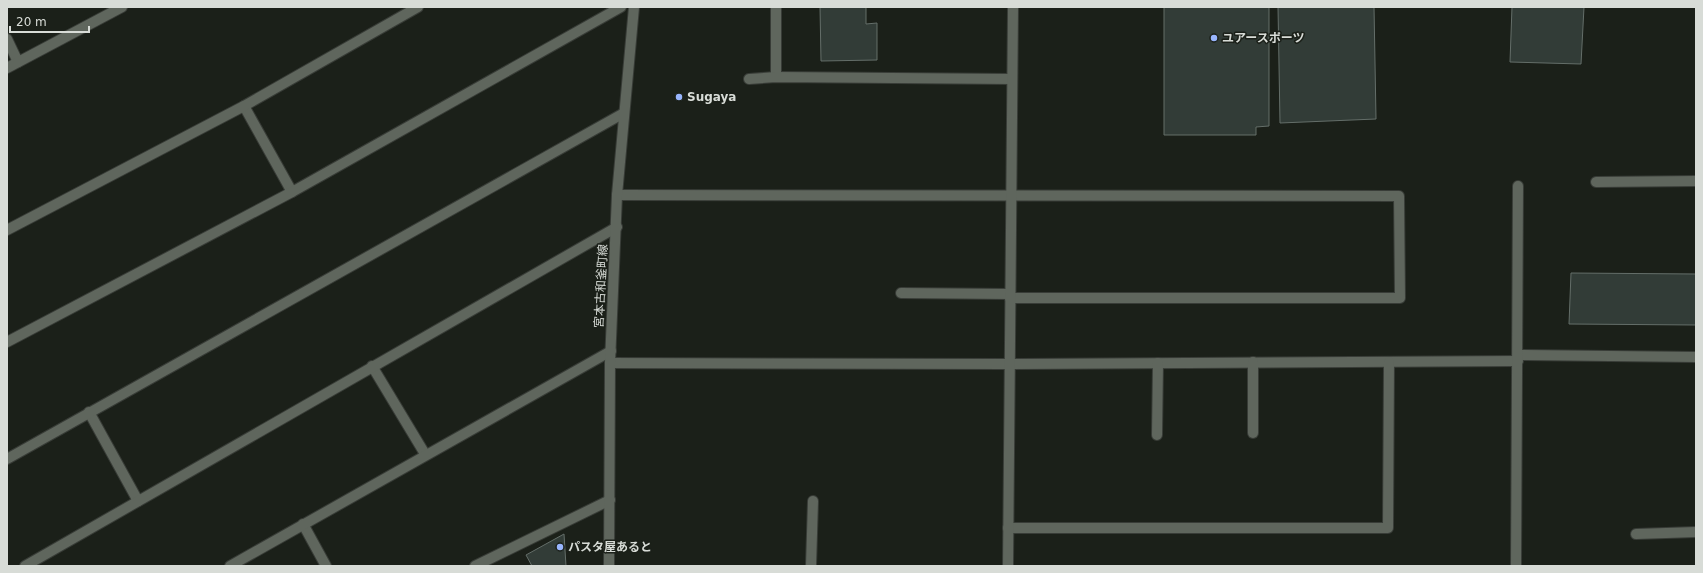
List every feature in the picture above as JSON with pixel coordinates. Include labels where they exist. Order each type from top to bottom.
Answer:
[{"type":"street","points":[[7,68],[122,7]]},
{"type":"street","points":[[7,230],[244,106],[418,7]]},
{"type":"street","points":[[7,342],[292,192],[621,7]]},
{"type":"street","name":"宮本古和釜町線","points":[[609,566],[610,363],[617,227],[617,195],[634,7]]},
{"type":"street","points":[[776,7],[776,77]]},
{"type":"street","points":[[1008,566],[1013,7]]},
{"type":"street","points":[[7,39],[18,62]]},
{"type":"street","points":[[749,79],[776,77],[1012,79]]},
{"type":"street","points":[[244,106],[292,192]]},
{"type":"street","points":[[7,459],[624,113]]},
{"type":"street","points":[[1596,182],[1696,181]]},
{"type":"street","points":[[1516,566],[1518,186]]},
{"type":"street","points":[[617,195],[1399,196],[1400,298],[1010,296],[901,293]]},
{"type":"street","points":[[25,566],[617,227]]},
{"type":"street","points":[[230,566],[425,454],[611,351]]},
{"type":"street","points":[[610,363],[1009,364],[1158,362],[1389,362],[1518,358],[1696,357]]},
{"type":"street","points":[[1157,435],[1158,362]]},
{"type":"street","points":[[1252,433],[1253,362]]},
{"type":"street","points":[[1008,528],[1388,528],[1389,362]]},
{"type":"street","points":[[372,366],[425,454]]},
{"type":"street","points":[[89,412],[138,501]]},
{"type":"street","points":[[475,566],[610,500]]},
{"type":"street","points":[[811,566],[813,501]]},
{"type":"street","points":[[303,524],[326,566]]},
{"type":"street","points":[[1636,534],[1696,532]]},
{"type":"building","points":[[820,7],[866,7],[866,24],[877,23],[877,60],[821,61]]},
{"type":"building","points":[[1164,7],[1269,7],[1269,126],[1256,127],[1256,135],[1164,135]]},
{"type":"building","points":[[1278,7],[1374,7],[1376,119],[1280,123]]},
{"type":"building","points":[[1512,7],[1584,7],[1581,64],[1510,62]]},
{"type":"building","points":[[1571,273],[1696,274],[1696,325],[1569,324]]},
{"type":"building","points":[[564,534],[566,566],[532,566],[526,555]]},
{"type":"place","name":"ユアースポーツ","points":[[1214,38]]},
{"type":"place","name":"Sugaya","points":[[679,97]]},
{"type":"place","name":"パスタ屋あると","points":[[560,547]]}]
